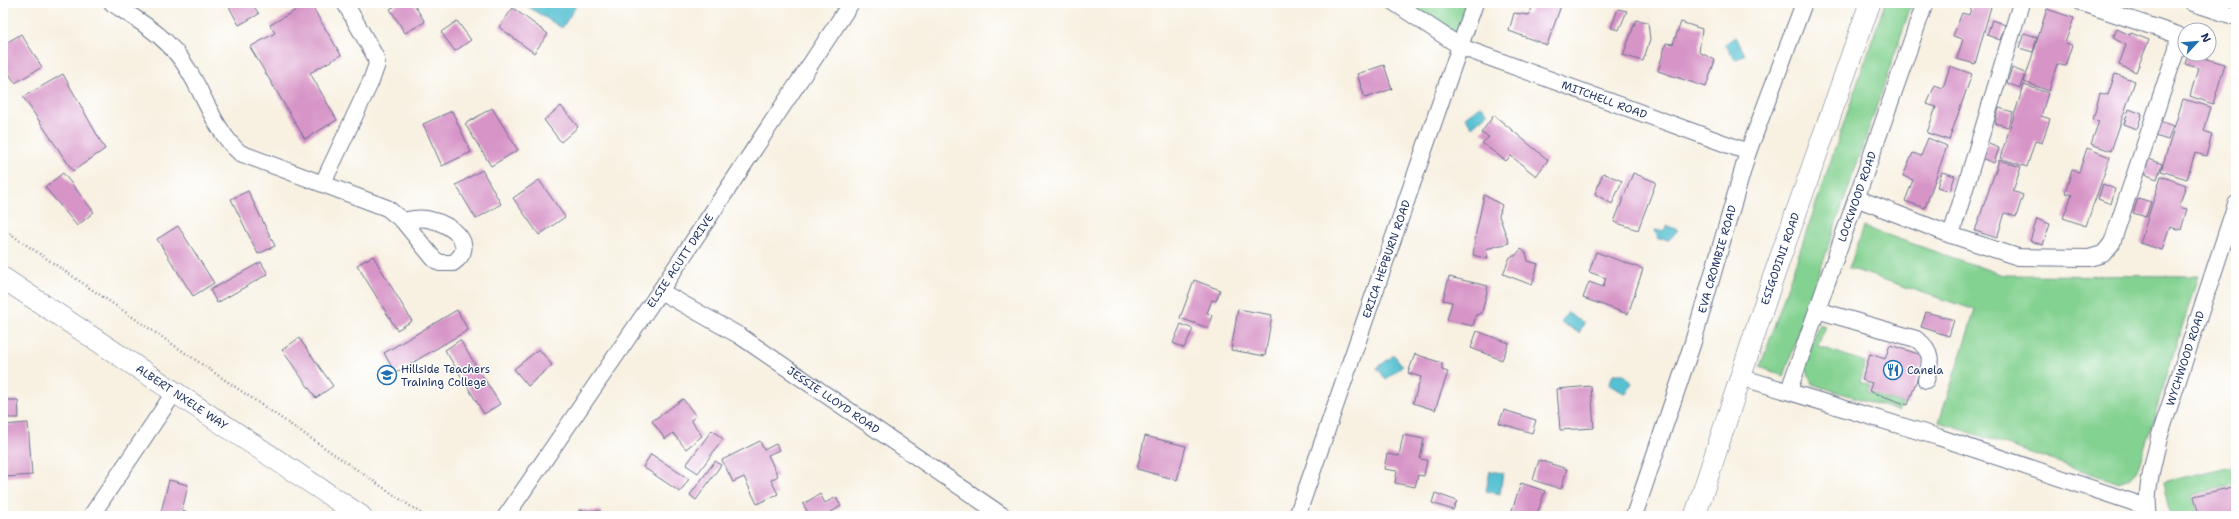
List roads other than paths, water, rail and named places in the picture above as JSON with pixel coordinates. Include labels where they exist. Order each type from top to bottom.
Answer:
[{"type":"main road","name":"ESIGODINI ROAD","points":[[1695,516],[1740,377],[1812,165],[1870,3]]},
{"type":"main road","name":"ALBERT NXELE WAY","points":[[3,278],[361,516]]},
{"type":"street","points":[[112,3],[161,35],[175,51],[187,68],[222,131],[231,145],[240,153],[387,208],[403,221]]},
{"type":"street","points":[[323,183],[377,64],[375,56],[345,3]]},
{"type":"street","name":"ELSIE ACUTT DRIVE","points":[[506,516],[660,291],[851,3]]},
{"type":"street","name":"MITCHELL ROAD","points":[[1395,3],[1461,48],[1748,152]]},
{"type":"street","name":"ERICA HEPBURN ROAD","points":[[1297,516],[1461,48],[1475,3]]},
{"type":"street","name":"EVA CROMBIE ROAD","points":[[1634,516],[1693,342],[1748,152],[1804,3]]},
{"type":"street","name":"LOCKWOOD ROAD","points":[[1788,390],[1925,3]]},
{"type":"street","points":[[1951,235],[2021,3]]},
{"type":"street","points":[[1856,198],[1951,235],[2018,257],[2088,258],[2103,254],[2112,244],[2177,48],[2178,36],[2082,3]]},
{"type":"street","points":[[2193,3],[2236,17]]},
{"type":"street","name":"WYCHWOOD ROAD","points":[[2148,512],[2151,476],[2159,438],[2236,204]]},
{"type":"street","name":"JESSIE LLOYD ROAD","points":[[660,291],[740,336],[1003,516]]},
{"type":"street","points":[[1817,310],[1916,339],[1921,342],[1930,356],[1931,361],[1926,380]]},
{"type":"street","points":[[1740,377],[1788,390],[1938,437],[2148,512]]},
{"type":"street","points":[[91,516],[174,392]]},
{"type":"water","points":[[522,3],[578,3],[562,28]]},
{"type":"water","points":[[1735,37],[1745,54],[1735,60],[1725,44]]},
{"type":"water","points":[[1481,105],[1488,113],[1472,127],[1465,117]]},
{"type":"water","points":[[1668,226],[1678,230],[1669,240],[1658,239],[1655,230],[1662,231]]},
{"type":"water","points":[[1568,312],[1584,323],[1579,333],[1561,322]]},
{"type":"water","points":[[1394,355],[1403,366],[1386,379],[1377,368]]},
{"type":"water","points":[[1613,374],[1624,374],[1632,383],[1626,394],[1609,385]]},
{"type":"water","points":[[1490,471],[1503,473],[1500,494],[1486,491]]},
{"type":"place","name":"Canela","points":[[1893,370]]},
{"type":"place","name":"Hillside Teachers Training College","points":[[387,375]]}]
